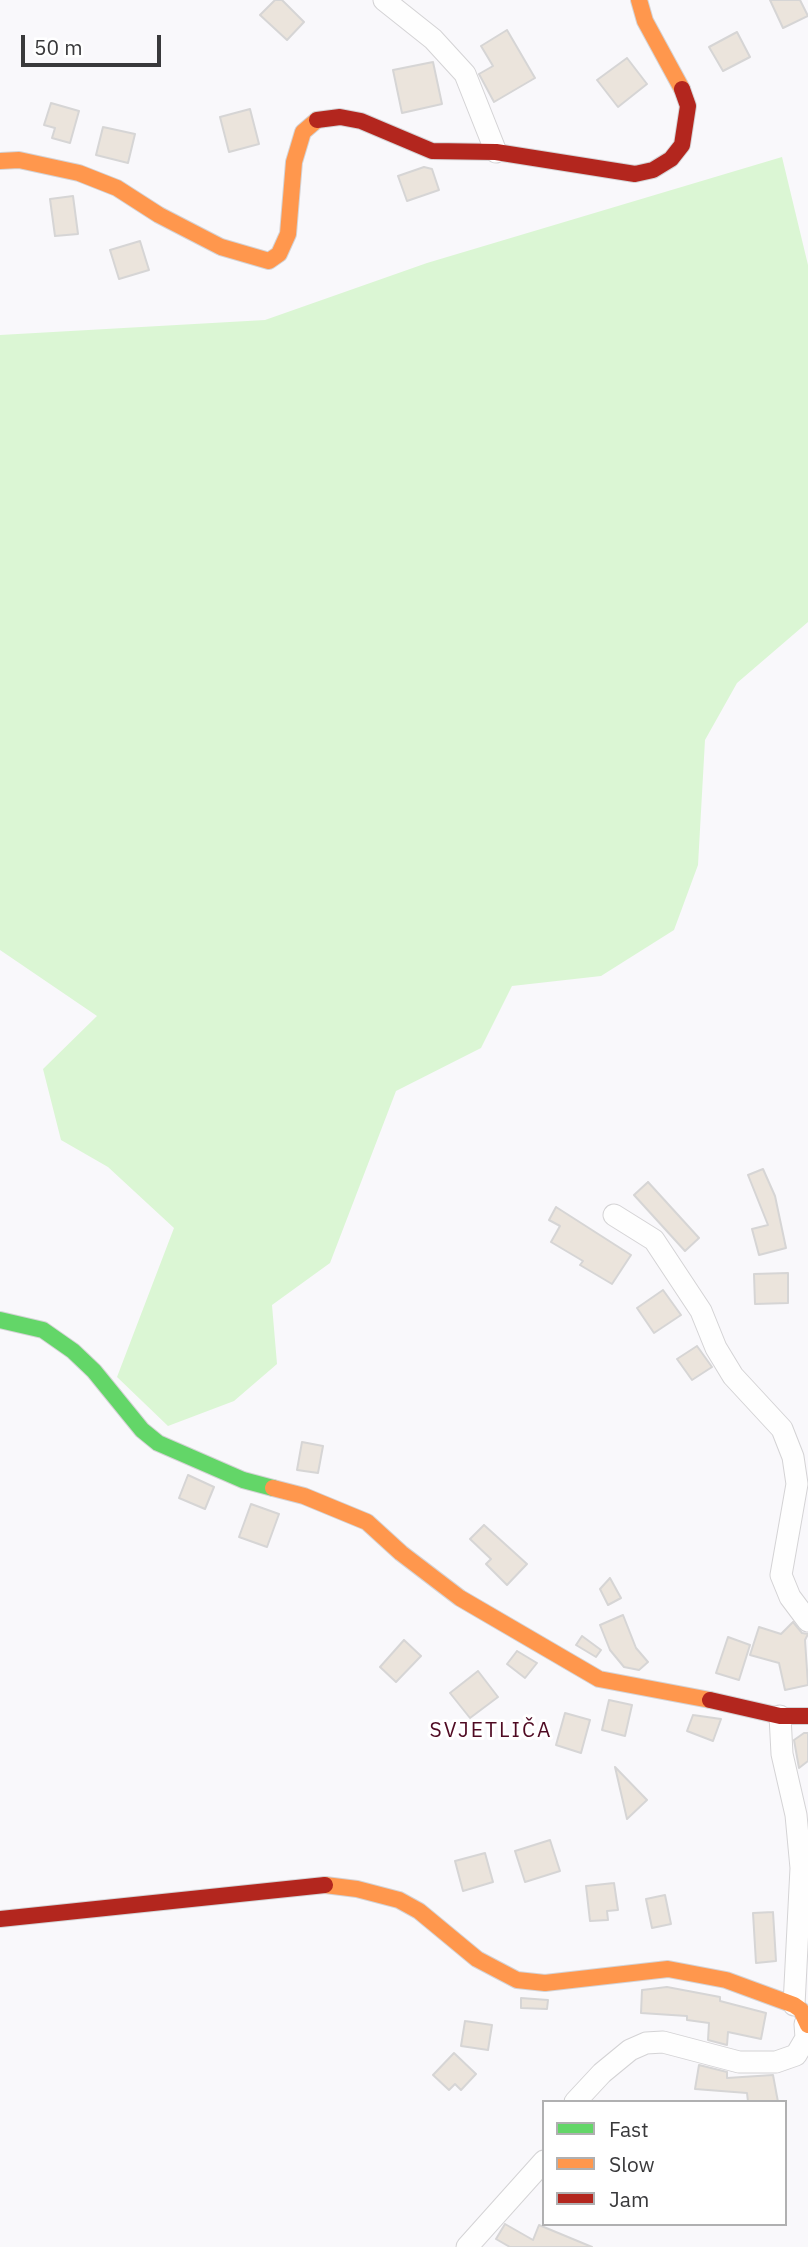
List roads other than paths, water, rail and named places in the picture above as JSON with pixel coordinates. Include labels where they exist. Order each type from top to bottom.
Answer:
[{"type":"street","points":[[384,0],[433,39],[465,74],[496,152]]},
{"type":"street","points":[[0,161],[19,160],[79,173],[117,188],[159,215],[221,247],[269,261],[279,254],[288,234],[294,162],[303,132],[315,120],[340,117],[361,121],[432,151],[496,152],[635,174],[653,170],[671,159],[682,145],[688,106],[678,79],[645,21],[639,0]]},
{"type":"street","points":[[614,1214],[654,1240],[701,1311],[716,1348],[733,1376],[782,1429],[793,1457],[797,1484],[781,1575],[790,1597],[808,1621]]},
{"type":"street","points":[[0,1320],[43,1330],[73,1351],[94,1371],[142,1430],[158,1443],[243,1480],[304,1496],[367,1522],[401,1553],[460,1598],[599,1679],[658,1692],[742,1705],[780,1716],[808,1716]]},
{"type":"street","points":[[780,1716],[782,1754],[796,1815],[801,1868],[794,2005]]},
{"type":"street","points":[[0,1919],[163,1904],[315,1884],[357,1889],[399,1900],[431,1920],[477,1959],[517,1980],[545,1983],[668,1969],[726,1980],[801,2010],[806,2025],[806,2038],[796,2055],[776,2062],[739,2062],[663,2042],[646,2043],[621,2058],[577,2100]]},
{"type":"street","points":[[467,2247],[542,2163]]},
{"type":"district","name":"SVJETLIČA","points":[[491,1731]]}]
